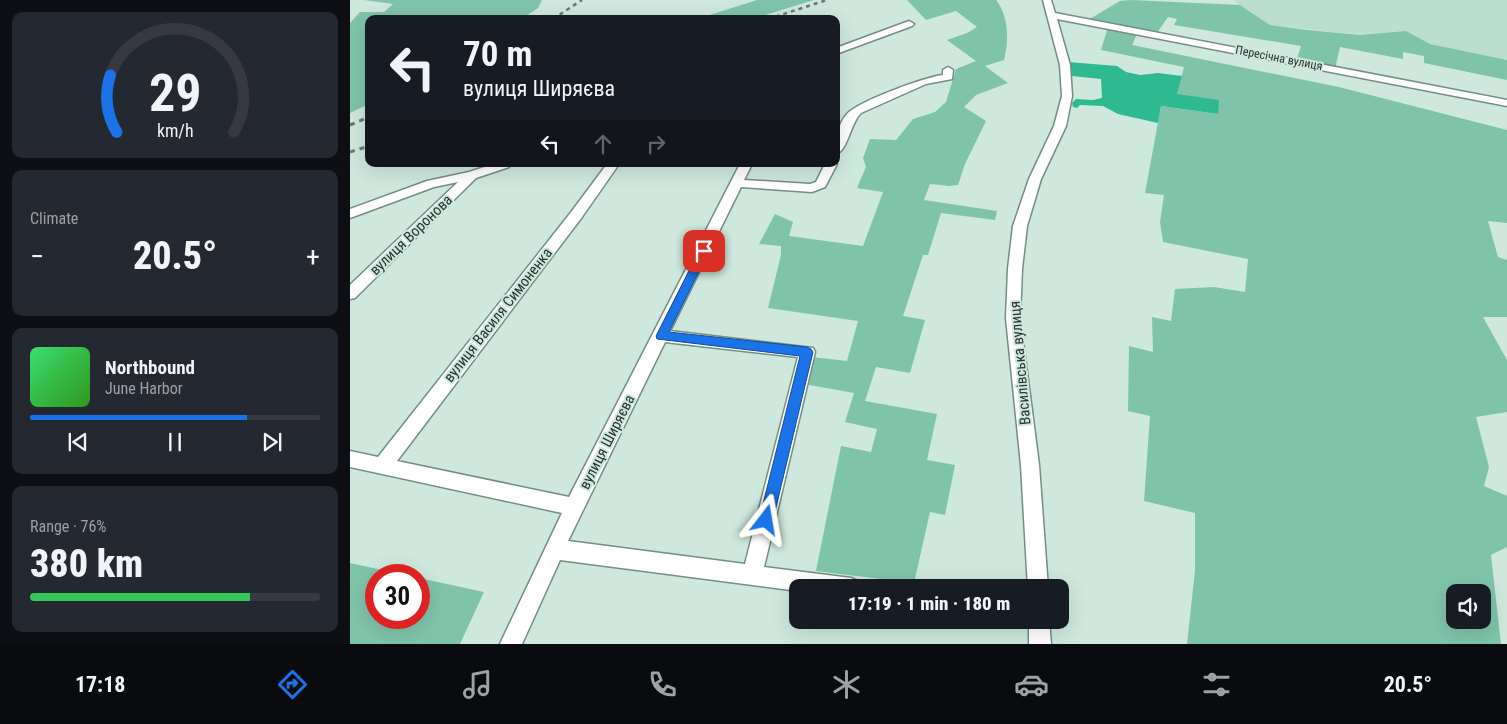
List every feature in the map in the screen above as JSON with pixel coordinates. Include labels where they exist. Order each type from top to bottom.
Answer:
[{"type":"street","name":"Василівська вулиця","points":[[1037,579],[1030,464],[1013,318],[1015,269],[1020,226],[1035,179],[1060,126],[1067,96],[1065,65],[1047,0]]},
{"type":"street","name":"Пересічна вулиця","points":[[1052,14],[1403,81],[1507,104]]},
{"type":"street","points":[[840,49],[909,24]]},
{"type":"street","points":[[840,141],[850,117],[857,111],[922,82],[948,77],[948,70]]},
{"type":"street","points":[[350,214],[431,184],[472,175],[496,167]]},
{"type":"street","name":"вулиця Василя Симоненка","points":[[382,466],[571,222],[610,167]]},
{"type":"street","name":"вулиця Ширяєва","points":[[511,644],[574,507],[662,336],[745,167]]},
{"type":"street","points":[[738,184],[812,188],[821,184],[830,167]]},
{"type":"street","name":"вулиця Воронова","points":[[350,294],[472,175]]},
{"type":"street","points":[[662,336],[807,352],[752,576]]},
{"type":"street","points":[[350,459],[574,507]]},
{"type":"street","points":[[554,549],[789,580]]},
{"type":"street","points":[[1039,629],[1040,644]]},
{"type":"shaded area","points":[[1233,0],[1507,0],[1507,60],[1430,44],[1406,31],[1360,35],[1270,25]]},
{"type":"green space","points":[[364,0],[542,0],[538,8],[528,15],[365,15],[365,106],[350,113],[350,23],[360,12],[384,12],[393,4]]},
{"type":"green space","points":[[757,0],[814,0],[765,15],[710,15]]},
{"type":"green space","points":[[907,0],[996,0],[1006,21],[1007,37],[1004,60],[985,66],[1008,83],[976,95],[964,107],[986,121],[965,164],[958,185],[930,184],[924,200],[997,211],[995,220],[941,213],[928,255],[923,255],[903,316],[925,320],[910,373],[876,367],[865,401],[937,414],[927,460],[955,465],[945,515],[930,512],[915,579],[881,579],[816,571],[841,446],[871,452],[877,429],[845,422],[854,393],[804,384],[812,357],[847,361],[858,321],[768,308],[781,255],[781,246],[759,244],[775,214],[793,222],[789,236],[863,246],[883,192],[857,188],[866,167],[863,158],[870,139],[896,140],[913,119],[935,112],[946,102],[956,69],[976,61],[947,40],[967,33],[977,27],[956,11],[926,20]]},
{"type":"green space","points":[[1120,1],[1240,5],[1270,25],[1307,30],[1360,35],[1406,31],[1430,44],[1507,60],[1507,80],[1424,63],[1424,56],[1403,52],[1403,59],[1340,47],[1335,69],[1296,62],[1301,46],[1174,25],[1177,19],[1168,17],[1157,33],[1088,20]]},
{"type":"green space","points":[[1108,27],[1137,34],[1132,45],[1339,87],[1507,130],[1507,223],[1488,221],[1498,257],[1507,260],[1507,317],[1483,317],[1507,360],[1507,412],[1476,417],[1489,467],[1484,486],[1507,496],[1507,547],[1491,555],[1501,644],[1187,644],[1195,570],[1195,513],[1144,501],[1150,416],[1128,411],[1129,346],[1153,352],[1152,317],[1171,321],[1175,289],[1214,287],[1245,292],[1248,259],[1163,242],[1160,222],[1164,195],[1145,193],[1161,106],[1218,114],[1177,94],[1184,67],[1101,50]]},
{"type":"green space","points":[[1068,62],[1117,66],[1126,72],[1140,75],[1158,73],[1182,76],[1177,94],[1219,100],[1218,114],[1161,106],[1158,123],[1118,114],[1103,106],[1080,105],[1077,108],[1073,107],[1072,103],[1076,99],[1093,100],[1102,98],[1101,79],[1072,76]]},
{"type":"green space","points":[[350,563],[365,566],[365,629],[430,629],[430,580],[484,592],[460,644],[350,644]]},
{"type":"railway","points":[[559,15],[582,0]]},
{"type":"railway","points":[[780,15],[827,0]]},
{"type":"railway","points":[[350,125],[365,119]]},
{"type":"railway","points":[[350,152],[365,147]]},
{"type":"route","points":[[704,251],[662,336],[807,352],[766,520]]}]
